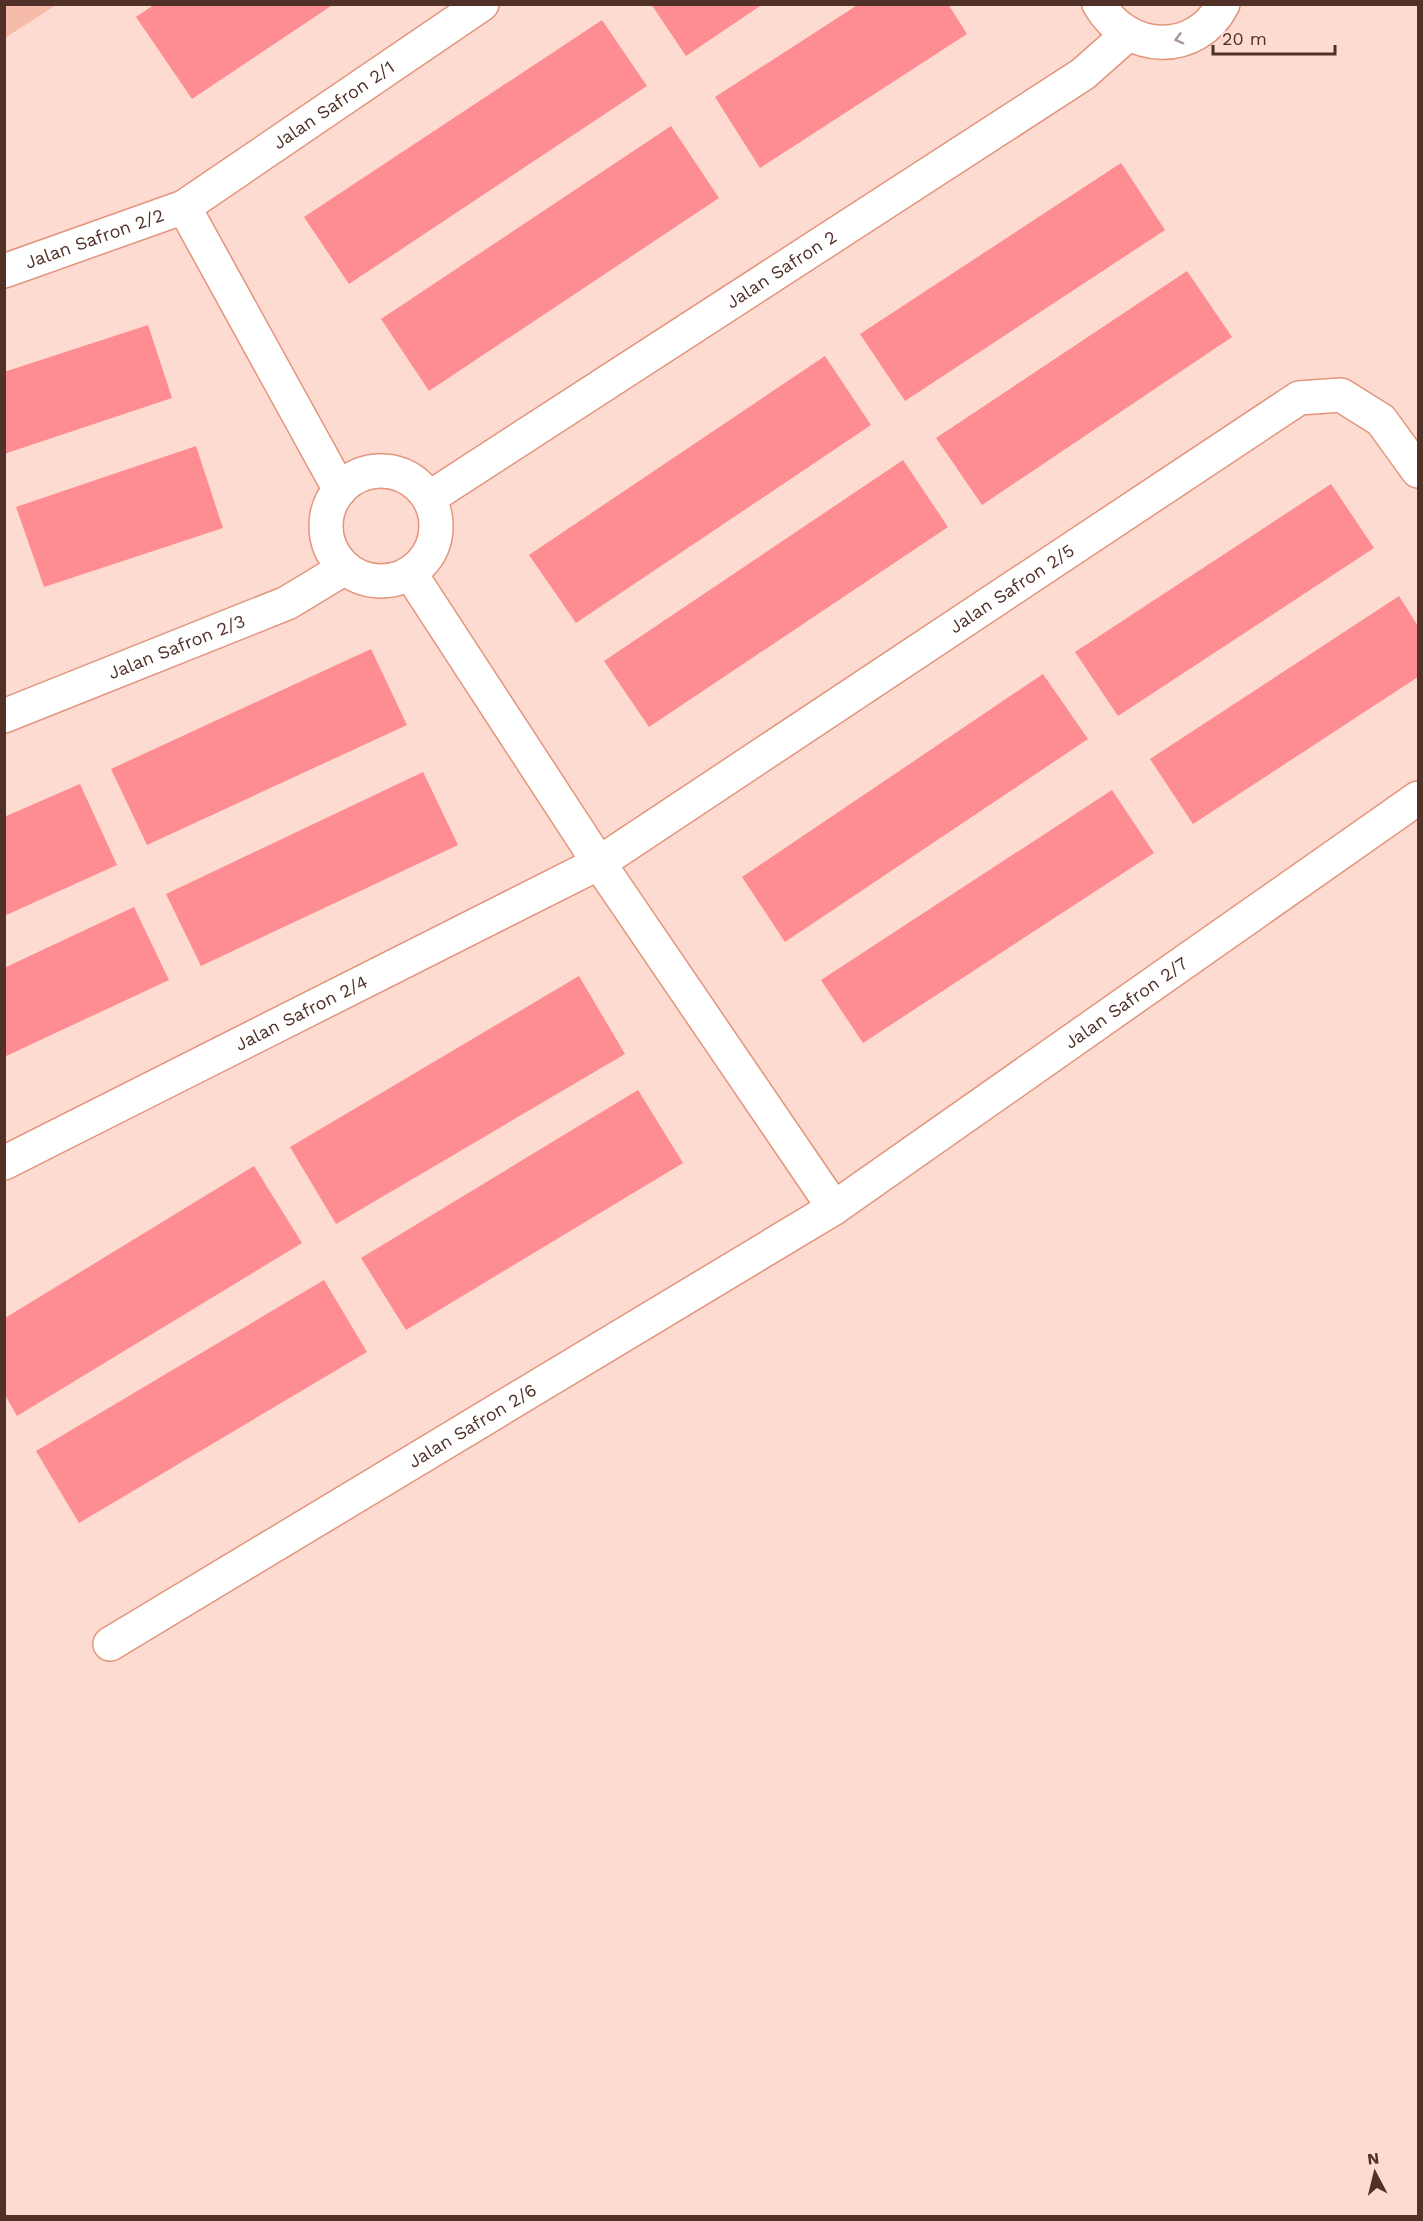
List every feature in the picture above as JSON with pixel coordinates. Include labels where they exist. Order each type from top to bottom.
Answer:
[{"type":"street","name":"Jalan Safron 2/1","points":[[184,207],[482,4]]},
{"type":"street","points":[[1099,4],[1108,20],[1127,35],[1151,42],[1176,41],[1199,32],[1218,15],[1223,4]]},
{"type":"street","name":"Jalan Safron 2","points":[[429,498],[1083,74],[1127,35]]},
{"type":"street","name":"Jalan Safron 2/2","points":[[4,271],[184,207]]},
{"type":"street","points":[[184,207],[340,490]]},
{"type":"street","name":"Jalan Safron 2/5","points":[[599,863],[1299,398],[1341,395],[1381,420],[1419,471]]},
{"type":"street","points":[[386,471],[402,475],[418,484],[429,498],[436,514],[434,539],[423,562],[410,573],[394,579],[377,581],[360,577],[345,568],[334,555],[328,539],[327,522],[331,505],[340,490],[361,476],[386,471]]},
{"type":"street","name":"Jalan Safron 2/3","points":[[4,716],[287,603],[345,568]]},
{"type":"street","points":[[410,573],[599,863],[834,1208]]},
{"type":"street","name":"Jalan Safron 2/7","points":[[834,1208],[1419,798]]},
{"type":"street","name":"Jalan Safron 2/4","points":[[4,1163],[599,863]]},
{"type":"street","name":"Jalan Safron 2/6","points":[[110,1644],[834,1208]]},
{"type":"shaded area","points":[[5,4],[56,4],[56,5],[5,38]]},
{"type":"building","points":[[155,4],[334,4],[192,99],[136,17]]},
{"type":"building","points":[[651,4],[763,4],[686,56]]},
{"type":"building","points":[[859,4],[948,4],[967,34],[760,168],[715,97]]},
{"type":"building","points":[[602,20],[647,86],[349,284],[304,217]]},
{"type":"building","points":[[671,126],[719,198],[429,391],[381,319]]},
{"type":"building","points":[[1121,163],[1165,230],[905,401],[860,334]]},
{"type":"building","points":[[1187,271],[1232,337],[982,505],[936,438]]},
{"type":"building","points":[[148,325],[172,398],[4,454],[4,372]]},
{"type":"building","points":[[825,356],[871,425],[576,623],[529,555]]},
{"type":"building","points":[[196,446],[223,528],[44,587],[16,507]]},
{"type":"building","points":[[903,460],[948,527],[649,727],[604,661]]},
{"type":"building","points":[[1331,484],[1374,548],[1118,716],[1075,652]]},
{"type":"building","points":[[1399,596],[1418,626],[1418,677],[1193,824],[1150,759]]},
{"type":"building","points":[[371,649],[407,725],[147,845],[111,769]]},
{"type":"building","points":[[1043,674],[1088,739],[785,942],[742,877]]},
{"type":"building","points":[[423,772],[458,845],[201,966],[166,894]]},
{"type":"building","points":[[80,784],[117,865],[4,916],[4,817]]},
{"type":"building","points":[[1112,790],[1154,853],[863,1043],[821,980]]},
{"type":"building","points":[[134,907],[169,980],[4,1057],[4,968]]},
{"type":"building","points":[[579,976],[625,1054],[336,1224],[290,1147]]},
{"type":"building","points":[[638,1090],[683,1163],[406,1330],[361,1258]]},
{"type":"building","points":[[254,1166],[302,1243],[17,1416],[5,1395],[5,1318]]},
{"type":"building","points":[[324,1280],[367,1352],[79,1523],[36,1451]]}]
